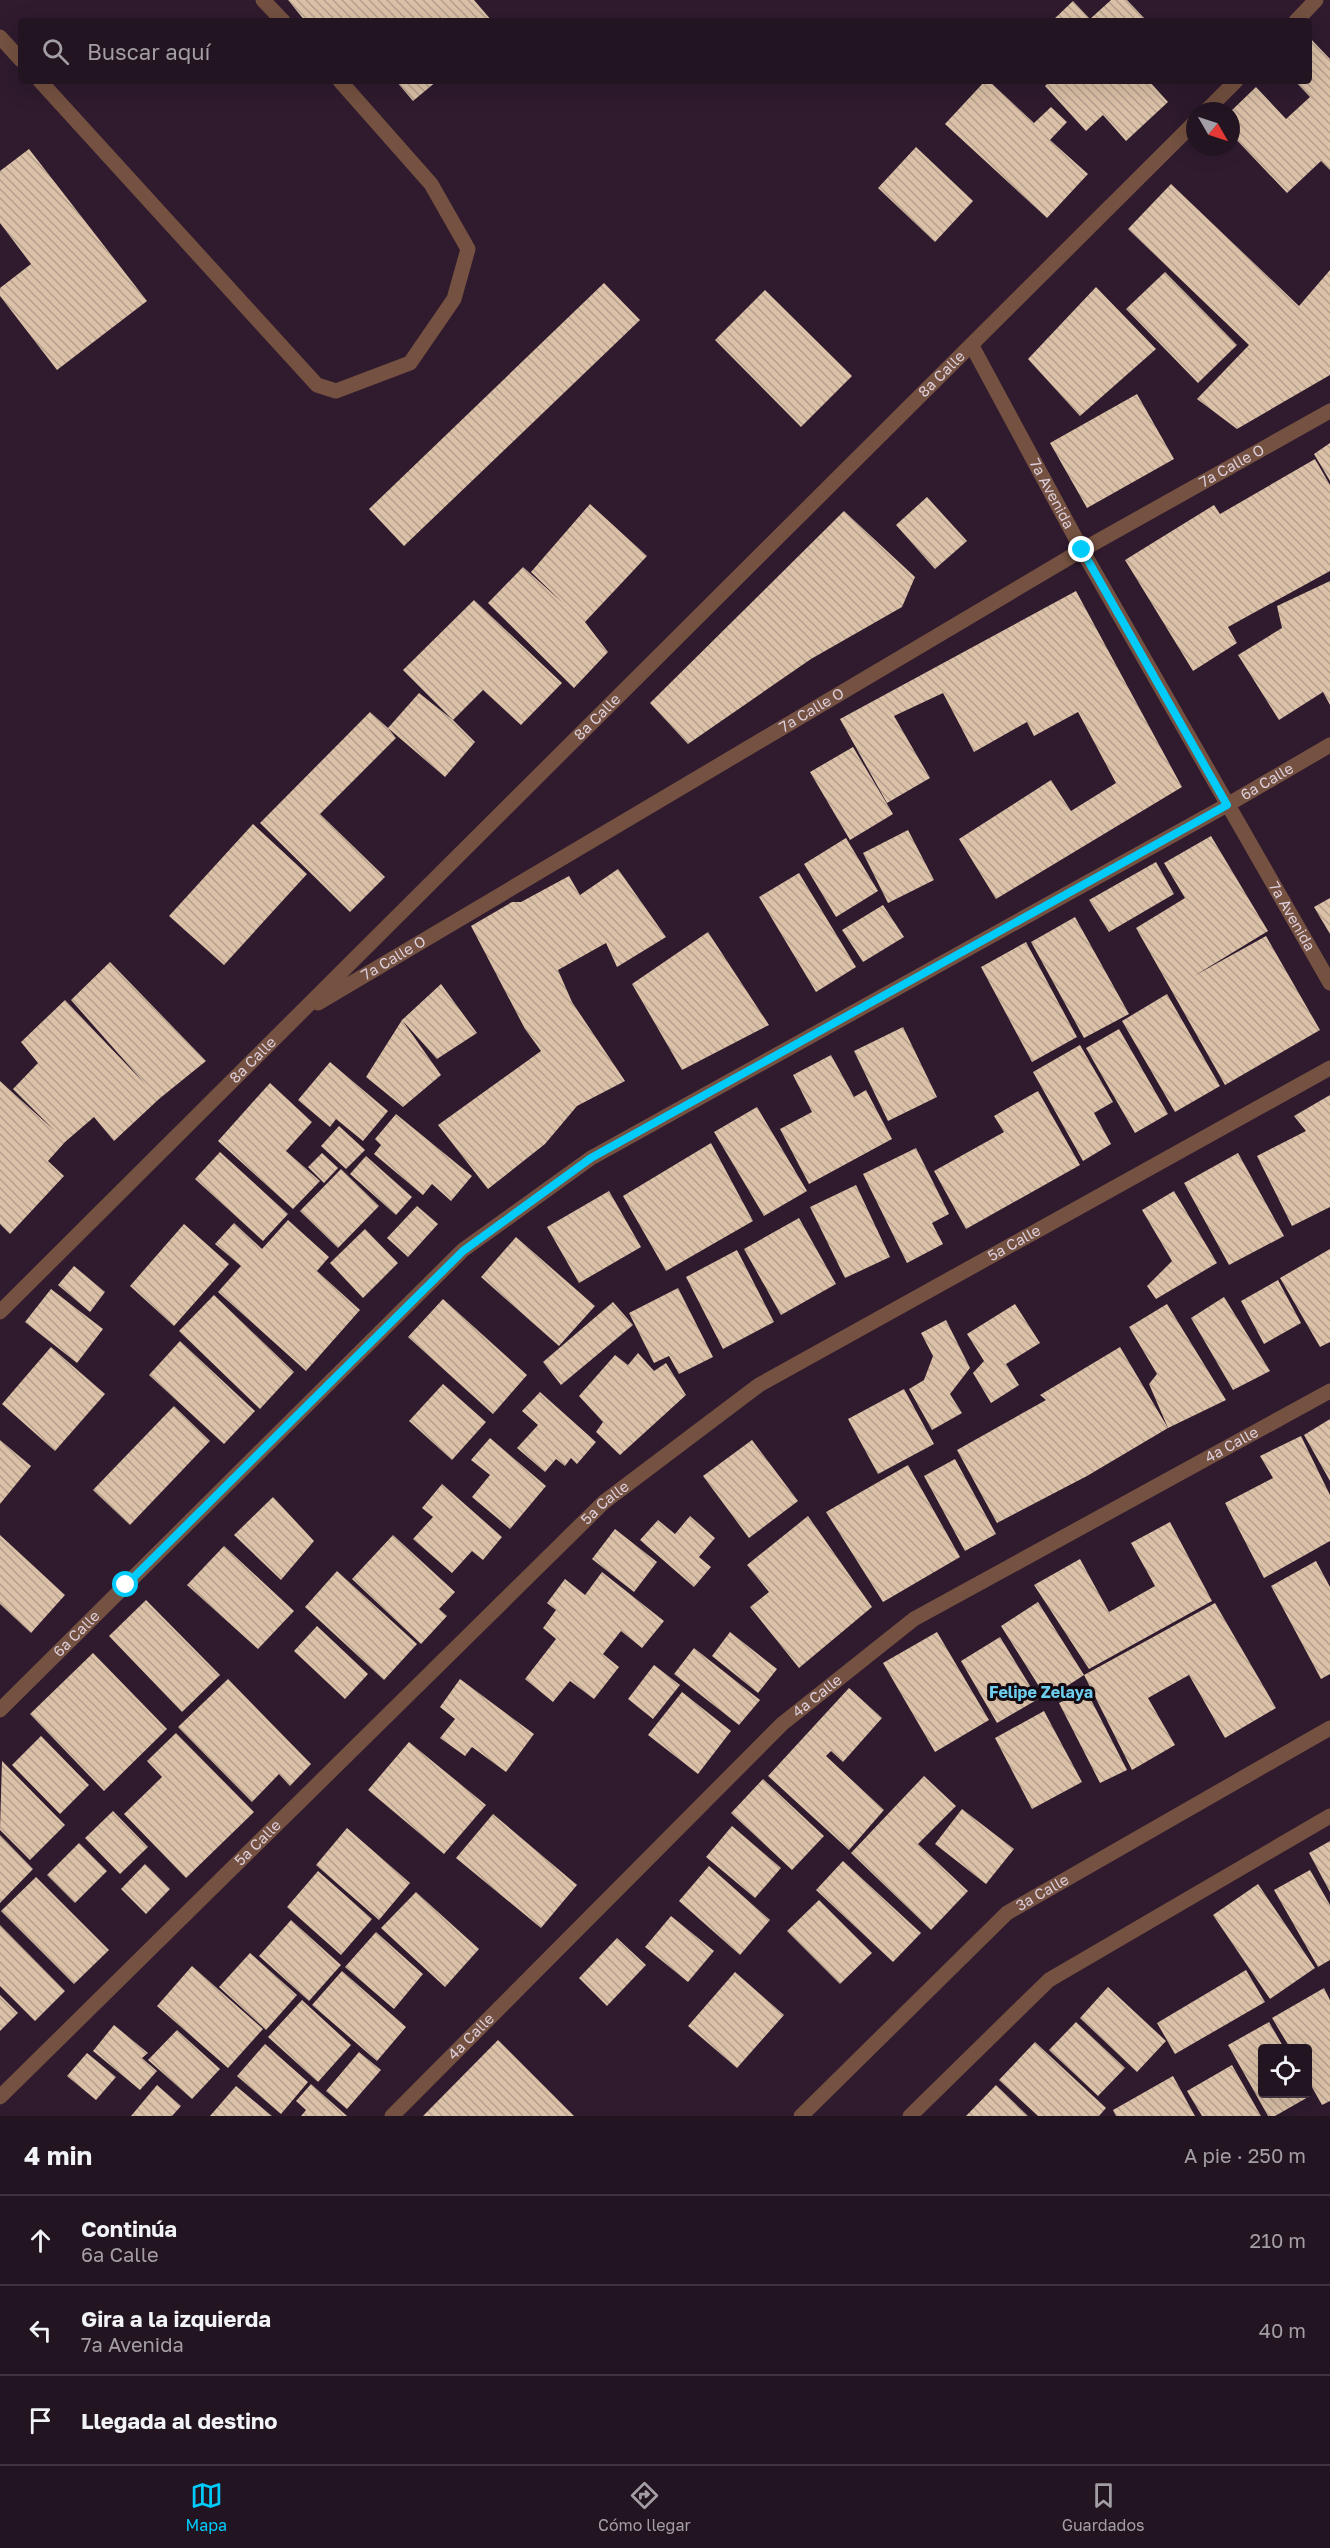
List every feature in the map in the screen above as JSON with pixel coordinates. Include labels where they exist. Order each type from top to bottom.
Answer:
[{"type":"street","points":[[263,0],[280,18]]},
{"type":"street","points":[[1299,18],[1316,0]]},
{"type":"street","points":[[0,36],[18,57]]},
{"type":"street","points":[[43,84],[317,385],[336,391],[410,363],[454,299],[468,249],[431,184],[343,84]]},
{"type":"street","points":[[1215,102],[1233,84]]},
{"type":"street","name":"8a Calle","points":[[0,1312],[1186,131]]},
{"type":"street","name":"7a Avenida","points":[[972,346],[1082,550],[1330,983]]},
{"type":"street","name":"7a Calle O","points":[[298,1015],[1082,550],[1330,411]]},
{"type":"street","name":"6a Calle","points":[[0,1710],[472,1244],[591,1158],[1227,805],[1330,745]]},
{"type":"street","name":"5a Calle","points":[[0,2097],[604,1502],[759,1385],[1330,1068]]},
{"type":"street","name":"4a Calle","points":[[392,2116],[782,1724],[915,1619],[1330,1391]]},
{"type":"street","name":"3a Calle","points":[[801,2116],[1007,1913],[1330,1728]]},
{"type":"street","points":[[910,2116],[1049,1980],[1330,1816]]},
{"type":"building","points":[[288,0],[474,0],[489,18],[303,18]]},
{"type":"building","points":[[1111,0],[1127,0],[1144,18],[1091,18]]},
{"type":"building","points":[[1073,1],[1089,18],[1055,18]]},
{"type":"building","points":[[1312,40],[1330,59],[1330,170],[1321,161],[1287,193],[1240,143],[1240,102],[1256,87],[1286,119],[1310,97],[1298,84],[1312,84]]},
{"type":"building","points":[[399,84],[433,84],[413,101]]},
{"type":"building","points":[[982,84],[992,84],[1034,123],[1051,107],[1067,122],[1050,140],[1088,174],[1047,218],[945,124]]},
{"type":"building","points":[[1047,84],[1152,84],[1168,102],[1126,141],[1103,115],[1086,131],[1045,86]]},
{"type":"building","points":[[916,147],[973,201],[935,242],[878,188]]},
{"type":"building","points":[[29,149],[147,301],[57,370],[0,296],[0,288],[31,264],[0,223],[0,171]]},
{"type":"building","points":[[1171,184],[1299,306],[1330,270],[1330,375],[1237,429],[1197,399],[1249,345],[1128,229]]},
{"type":"building","points":[[1165,272],[1237,345],[1198,383],[1126,309]]},
{"type":"building","points":[[604,283],[640,320],[404,546],[369,509]]},
{"type":"building","points":[[1096,287],[1156,349],[1080,416],[1028,359]]},
{"type":"building","points":[[765,290],[852,376],[801,427],[715,340]]},
{"type":"building","points":[[1137,394],[1174,459],[1087,508],[1050,443]]},
{"type":"building","points":[[1330,443],[1330,481],[1314,454]]},
{"type":"building","points":[[1315,459],[1330,485],[1330,571],[1228,627],[1237,643],[1193,671],[1125,560],[1214,505],[1220,514]]},
{"type":"building","points":[[927,497],[967,541],[935,569],[896,525]]},
{"type":"building","points":[[590,504],[647,556],[585,622],[608,652],[574,688],[488,603],[523,567],[563,603],[531,572]]},
{"type":"building","points":[[844,511],[915,577],[902,607],[811,659],[688,744],[650,703]]},
{"type":"building","points":[[1330,581],[1330,705],[1323,692],[1279,720],[1238,655],[1282,628],[1277,606]]},
{"type":"building","points":[[1076,591],[1182,787],[996,899],[959,839],[1051,780],[1071,811],[1116,783],[1078,712],[1034,736],[1027,722],[974,752],[943,693],[894,716],[930,778],[887,803],[840,719]]},
{"type":"building","points":[[474,600],[562,683],[521,725],[483,690],[453,720],[403,670]]},
{"type":"building","points":[[419,693],[453,720],[475,742],[445,777],[388,728]]},
{"type":"building","points":[[370,712],[396,738],[320,814],[385,877],[350,912],[260,823]]},
{"type":"building","points":[[853,747],[893,814],[850,840],[810,772]]},
{"type":"building","points":[[253,824],[307,874],[224,965],[169,916]]},
{"type":"building","points":[[908,830],[934,880],[888,903],[863,853]]},
{"type":"building","points":[[1211,836],[1268,931],[1194,976],[1266,936],[1320,1030],[1225,1085],[1136,928],[1185,898],[1164,863]]},
{"type":"building","points":[[846,838],[878,891],[836,917],[804,864]]},
{"type":"building","points":[[1156,862],[1174,894],[1109,932],[1089,900]]},
{"type":"building","points":[[618,869],[666,937],[617,967],[606,943],[558,970],[572,1002],[625,1081],[577,1106],[545,1144],[488,1189],[438,1125],[541,1051],[525,1029],[471,926],[512,902],[521,902],[569,876],[580,895]]},
{"type":"building","points":[[799,873],[856,967],[816,992],[759,897]]},
{"type":"building","points":[[1330,898],[1330,934],[1314,907]]},
{"type":"building","points":[[883,905],[904,937],[863,962],[842,930]]},
{"type":"building","points":[[1075,917],[1129,1014],[1084,1038],[1031,942]]},
{"type":"building","points":[[708,932],[769,1025],[682,1070],[632,984]]},
{"type":"building","points":[[1026,942],[1077,1037],[1032,1062],[981,967]]},
{"type":"building","points":[[110,962],[206,1061],[159,1099],[114,1141],[94,1117],[65,1142],[48,1161],[64,1176],[10,1234],[0,1224],[0,1081],[55,1131],[13,1089],[38,1063],[21,1042],[65,1000],[146,1085],[71,1000]]},
{"type":"building","points":[[441,984],[477,1033],[437,1059],[402,1020]]},
{"type":"building","points":[[1167,994],[1220,1086],[1175,1112],[1122,1021]]},
{"type":"building","points":[[402,1020],[441,1075],[403,1107],[366,1077]]},
{"type":"building","points":[[903,1027],[937,1097],[888,1121],[854,1051]]},
{"type":"building","points":[[1119,1029],[1168,1114],[1135,1133],[1086,1048]]},
{"type":"building","points":[[1080,1045],[1113,1102],[1094,1113],[1111,1144],[1083,1161],[1033,1072]]},
{"type":"building","points":[[831,1055],[854,1097],[866,1090],[892,1139],[809,1184],[780,1129],[812,1112],[793,1075]]},
{"type":"building","points":[[330,1062],[388,1111],[363,1141],[336,1119],[330,1127],[298,1100]]},
{"type":"building","points":[[270,1083],[312,1122],[286,1151],[320,1181],[293,1209],[218,1141]]},
{"type":"building","points":[[1038,1091],[1080,1165],[966,1229],[934,1171],[1004,1132],[994,1116]]},
{"type":"building","points":[[1330,1095],[1330,1207],[1292,1226],[1257,1156],[1306,1131],[1294,1116]]},
{"type":"building","points":[[757,1107],[807,1191],[764,1216],[714,1132]]},
{"type":"building","points":[[396,1114],[472,1176],[451,1201],[432,1184],[423,1195],[374,1154],[381,1145],[375,1139]]},
{"type":"building","points":[[339,1126],[365,1150],[346,1169],[321,1146]]},
{"type":"building","points":[[711,1143],[753,1221],[666,1271],[623,1196]]},
{"type":"building","points":[[916,1148],[949,1214],[932,1223],[943,1244],[907,1263],[863,1174]]},
{"type":"building","points":[[220,1152],[288,1214],[263,1241],[195,1179]]},
{"type":"building","points":[[322,1153],[338,1168],[324,1183],[308,1167]]},
{"type":"building","points":[[1238,1153],[1284,1236],[1229,1265],[1184,1183]]},
{"type":"building","points":[[366,1156],[412,1197],[396,1215],[350,1174]]},
{"type":"building","points":[[341,1169],[379,1206],[338,1248],[300,1211]]},
{"type":"building","points":[[856,1185],[890,1257],[845,1278],[810,1207]]},
{"type":"building","points":[[609,1191],[641,1247],[579,1283],[547,1227]]},
{"type":"building","points":[[1174,1191],[1217,1263],[1156,1299],[1147,1286],[1172,1261],[1142,1210]]},
{"type":"building","points":[[417,1206],[438,1224],[408,1257],[387,1238]]},
{"type":"building","points":[[799,1218],[836,1284],[781,1315],[744,1249]]},
{"type":"building","points":[[288,1220],[329,1257],[317,1271],[360,1310],[306,1371],[218,1292],[241,1266],[215,1244],[234,1223],[262,1249]]},
{"type":"building","points":[[184,1224],[229,1264],[174,1326],[130,1286]]},
{"type":"building","points":[[365,1229],[398,1263],[363,1298],[330,1263]]},
{"type":"building","points":[[516,1237],[595,1306],[559,1346],[481,1277]]},
{"type":"building","points":[[1330,1249],[1330,1342],[1320,1347],[1280,1278]]},
{"type":"building","points":[[737,1250],[774,1322],[723,1349],[686,1277]]},
{"type":"building","points":[[74,1266],[105,1292],[90,1312],[58,1285]]},
{"type":"building","points":[[1278,1280],[1301,1323],[1264,1344],[1241,1301]]},
{"type":"building","points":[[678,1288],[713,1357],[679,1374],[669,1356],[654,1363],[629,1313]]},
{"type":"building","points":[[51,1289],[103,1329],[77,1363],[25,1322]]},
{"type":"building","points":[[214,1295],[294,1372],[260,1409],[179,1331]]},
{"type":"building","points":[[1224,1297],[1270,1371],[1233,1390],[1191,1318]]},
{"type":"building","points":[[443,1299],[527,1375],[493,1414],[408,1337]]},
{"type":"building","points":[[613,1302],[633,1325],[561,1385],[543,1362]]},
{"type":"building","points":[[1015,1304],[1040,1343],[1006,1364],[1019,1385],[991,1403],[973,1373],[984,1361],[967,1334]]},
{"type":"building","points":[[1167,1304],[1226,1400],[1168,1428],[1149,1384],[1157,1374],[1129,1327]]},
{"type":"building","points":[[946,1320],[970,1368],[950,1394],[962,1413],[932,1430],[909,1389],[924,1380],[933,1356],[921,1333]]},
{"type":"building","points":[[180,1341],[255,1411],[224,1444],[149,1375]]},
{"type":"building","points":[[51,1347],[105,1394],[55,1451],[2,1404]]},
{"type":"building","points":[[1120,1347],[1168,1428],[1087,1476],[997,1523],[957,1450],[1046,1400],[1040,1395]]},
{"type":"building","points":[[638,1353],[654,1371],[666,1363],[686,1395],[620,1455],[596,1432],[603,1422],[579,1396],[615,1355],[628,1365]]},
{"type":"building","points":[[443,1384],[486,1422],[452,1460],[409,1421]]},
{"type":"building","points":[[904,1389],[934,1444],[878,1474],[848,1419]]},
{"type":"building","points":[[540,1392],[596,1442],[577,1464],[571,1458],[565,1466],[556,1459],[545,1472],[517,1448],[538,1425],[522,1411]]},
{"type":"building","points":[[174,1406],[210,1441],[130,1525],[93,1490]]},
{"type":"building","points":[[1330,1419],[1330,1481],[1304,1435]]},
{"type":"building","points":[[1301,1436],[1330,1495],[1330,1541],[1264,1578],[1225,1503],[1273,1478],[1260,1456]]},
{"type":"building","points":[[490,1438],[546,1486],[510,1529],[472,1497],[490,1475],[471,1460]]},
{"type":"building","points":[[0,1440],[31,1466],[0,1504]]},
{"type":"building","points":[[752,1440],[798,1501],[749,1538],[703,1476]]},
{"type":"building","points":[[955,1459],[996,1534],[965,1551],[924,1476]]},
{"type":"building","points":[[908,1465],[960,1557],[883,1602],[826,1512]]},
{"type":"building","points":[[442,1484],[502,1537],[483,1560],[472,1551],[452,1573],[413,1539],[433,1517],[422,1508]]},
{"type":"building","points":[[273,1497],[314,1541],[281,1580],[234,1535]]},
{"type":"building","points":[[690,1516],[715,1538],[699,1557],[711,1567],[694,1587],[640,1540],[658,1520],[675,1534]]},
{"type":"building","points":[[808,1516],[872,1607],[799,1668],[750,1607],[769,1592],[747,1565]]},
{"type":"building","points":[[1170,1522],[1212,1601],[1089,1669],[1034,1585],[1080,1559],[1109,1612],[1155,1586],[1131,1543]]},
{"type":"building","points":[[615,1529],[657,1562],[634,1592],[592,1559]]},
{"type":"building","points":[[0,1535],[65,1595],[31,1633],[0,1604]]},
{"type":"building","points":[[393,1535],[455,1592],[439,1609],[447,1616],[421,1644],[352,1579]]},
{"type":"building","points":[[224,1546],[294,1611],[258,1649],[187,1585]]},
{"type":"building","points":[[1316,1561],[1330,1587],[1330,1674],[1321,1679],[1271,1586]]},
{"type":"building","points":[[337,1571],[417,1644],[384,1680],[305,1607]]},
{"type":"building","points":[[602,1572],[664,1621],[642,1648],[621,1631],[603,1654],[619,1667],[594,1699],[570,1681],[553,1702],[525,1679],[556,1639],[543,1628],[556,1610],[547,1603],[565,1579],[585,1595]]},
{"type":"building","points":[[146,1600],[220,1675],[182,1712],[109,1636]]},
{"type":"building","points":[[1038,1602],[1084,1675],[1047,1699],[1001,1626]]},
{"type":"building","points":[[1215,1603],[1276,1708],[1225,1738],[1189,1675],[1148,1698],[1175,1745],[1132,1770],[1084,1675]]},
{"type":"building","points":[[317,1626],[368,1674],[345,1699],[294,1651]]},
{"type":"building","points":[[730,1632],[777,1669],[758,1693],[712,1656]]},
{"type":"building","points":[[937,1632],[989,1720],[935,1752],[883,1663]]},
{"type":"building","points":[[1000,1637],[1038,1699],[997,1723],[961,1661]]},
{"type":"building","points":[[694,1648],[760,1700],[739,1725],[674,1674]]},
{"type":"building","points":[[93,1653],[167,1729],[104,1791],[30,1714]]},
{"type":"building","points":[[654,1665],[680,1685],[653,1719],[628,1699]]},
{"type":"building","points":[[228,1679],[311,1764],[290,1786],[279,1774],[252,1802],[178,1727]]},
{"type":"building","points":[[460,1679],[534,1734],[506,1772],[472,1747],[465,1756],[440,1738],[455,1719],[440,1707]]},
{"type":"building","points":[[849,1688],[882,1718],[843,1762],[831,1751],[826,1756],[884,1810],[849,1850],[768,1776]]},
{"type":"building","points":[[1086,1690],[1127,1770],[1100,1783],[1059,1703]]},
{"type":"building","points":[[682,1692],[731,1731],[698,1774],[648,1735]]},
{"type":"building","points":[[1044,1711],[1082,1782],[1032,1809],[995,1738]]},
{"type":"building","points":[[176,1733],[254,1812],[186,1878],[124,1814],[162,1777],[147,1761]]},
{"type":"building","points":[[41,1736],[89,1785],[60,1814],[12,1765]]},
{"type":"building","points":[[409,1742],[486,1805],[444,1854],[368,1790]]},
{"type":"building","points":[[2,1761],[65,1825],[30,1860],[0,1830]]},
{"type":"building","points":[[924,1776],[956,1806],[918,1844],[968,1891],[931,1930],[851,1853]]},
{"type":"building","points":[[763,1779],[824,1836],[792,1870],[731,1813]]},
{"type":"building","points":[[962,1809],[1014,1849],[986,1884],[935,1844]]},
{"type":"building","points":[[113,1811],[148,1847],[120,1874],[85,1838]]},
{"type":"building","points":[[493,1814],[577,1885],[541,1928],[456,1858]]},
{"type":"building","points":[[732,1826],[781,1868],[755,1898],[706,1857]]},
{"type":"building","points":[[347,1828],[410,1883],[379,1920],[316,1865]]},
{"type":"building","points":[[0,1835],[33,1869],[0,1903]]},
{"type":"building","points":[[1330,1841],[1330,1892],[1309,1853]]},
{"type":"building","points":[[79,1843],[107,1871],[75,1903],[47,1875]]},
{"type":"building","points":[[843,1861],[921,1933],[893,1962],[816,1890]]},
{"type":"building","points":[[145,1864],[170,1889],[146,1914],[121,1889]]},
{"type":"building","points":[[709,1866],[770,1920],[740,1955],[679,1901]]},
{"type":"building","points":[[1310,1870],[1330,1905],[1330,1960],[1318,1967],[1274,1890]]},
{"type":"building","points":[[318,1871],[372,1919],[341,1955],[287,1907]]},
{"type":"building","points":[[36,1877],[109,1950],[74,1984],[1,1911]]},
{"type":"building","points":[[1258,1884],[1315,1968],[1270,1999],[1213,1915]]},
{"type":"building","points":[[416,1892],[479,1949],[445,1987],[381,1928]]},
{"type":"building","points":[[819,1900],[872,1953],[840,1984],[787,1931]]},
{"type":"building","points":[[671,1916],[714,1951],[688,1982],[645,1947]]},
{"type":"building","points":[[291,1920],[341,1965],[309,2001],[259,1956]]},
{"type":"building","points":[[0,1925],[65,1991],[35,2021],[0,1986]]},
{"type":"building","points":[[376,1932],[423,1974],[394,2009],[345,1967]]},
{"type":"building","points":[[617,1938],[646,1965],[607,2006],[579,1978]]},
{"type":"building","points":[[250,1953],[297,1995],[266,2030],[219,1987]]},
{"type":"building","points":[[192,1966],[263,2029],[228,2068],[157,2006]]},
{"type":"building","points":[[1246,1970],[1265,2002],[1175,2054],[1157,2023]]},
{"type":"building","points":[[342,1971],[406,2027],[377,2061],[312,2005]]},
{"type":"building","points":[[735,1972],[784,2015],[737,2068],[688,2026]]},
{"type":"building","points":[[1108,1987],[1166,2041],[1137,2072],[1080,2018]]},
{"type":"building","points":[[1324,1988],[1330,2000],[1330,2101],[1322,2105],[1312,2087],[1312,2044],[1288,2044],[1272,2018]]},
{"type":"building","points":[[0,1995],[18,2013],[0,2031]]},
{"type":"building","points":[[302,2000],[351,2045],[318,2082],[268,2037]]},
{"type":"building","points":[[1076,2022],[1125,2068],[1098,2096],[1049,2050]]},
{"type":"building","points":[[1269,2022],[1282,2044],[1258,2044],[1258,2098],[1306,2098],[1275,2116],[1268,2116],[1228,2045]]},
{"type":"building","points":[[114,2025],[148,2053],[142,2058],[157,2071],[140,2090],[93,2051]]},
{"type":"building","points":[[177,2030],[220,2069],[192,2099],[148,2060]]},
{"type":"building","points":[[498,2040],[574,2116],[423,2116]]},
{"type":"building","points":[[1035,2042],[1106,2108],[1099,2116],[1038,2116],[999,2080]]},
{"type":"building","points":[[265,2044],[308,2082],[281,2114],[237,2076]]},
{"type":"building","points":[[359,2052],[381,2070],[347,2109],[326,2091]]},
{"type":"building","points":[[87,2053],[116,2077],[96,2100],[67,2076]]},
{"type":"building","points":[[1232,2065],[1261,2116],[1202,2116],[1187,2091]]},
{"type":"building","points":[[1173,2076],[1195,2116],[1116,2116],[1113,2110]]},
{"type":"building","points":[[311,2084],[347,2116],[301,2116],[306,2110],[296,2101]]},
{"type":"building","points":[[157,2085],[181,2106],[172,2116],[131,2116]]},
{"type":"building","points":[[996,2085],[1028,2116],[966,2116]]},
{"type":"building","points":[[236,2086],[272,2116],[210,2116]]},
{"type":"district","name":"Felipe Zelaya","points":[[1041,1692]]},
{"type":"route","points":[[126,1585],[463,1251],[591,1158],[1227,805],[1082,550]]}]
